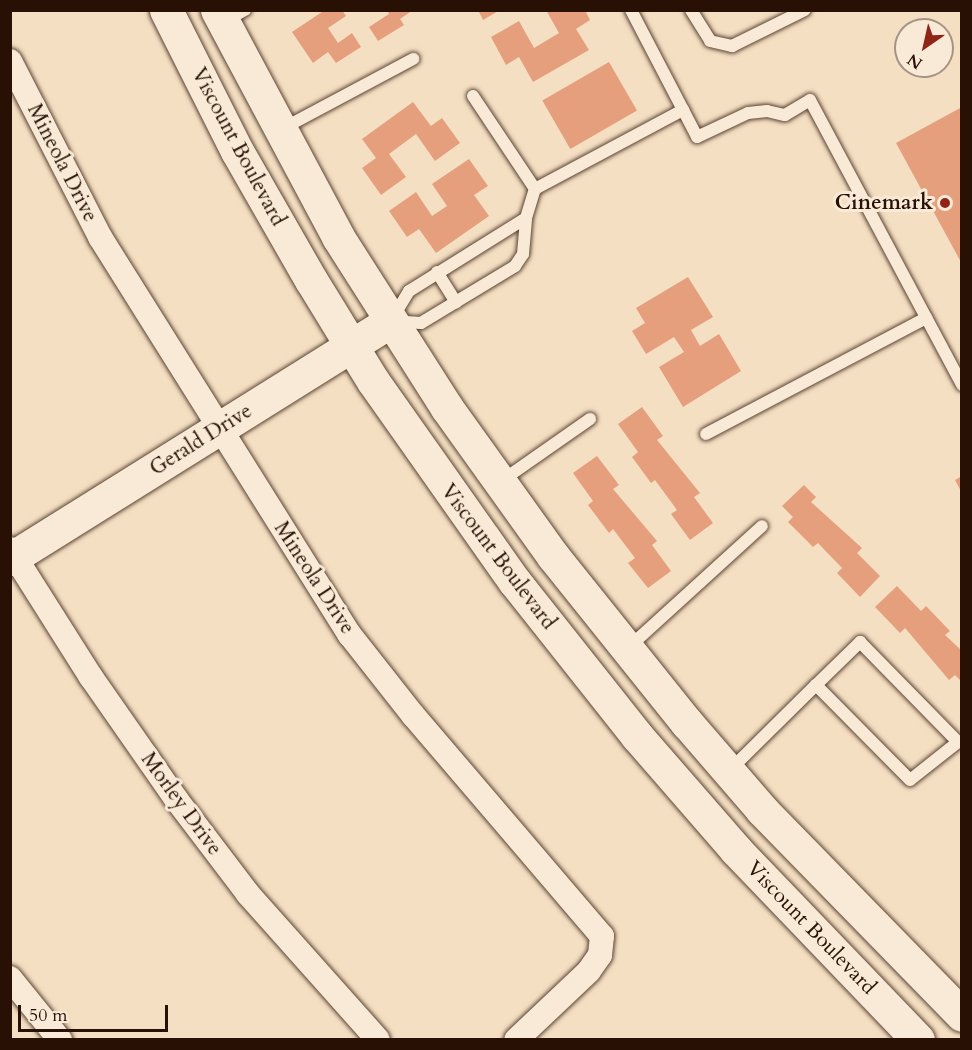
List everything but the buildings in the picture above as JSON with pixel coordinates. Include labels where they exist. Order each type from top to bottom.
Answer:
[{"type":"main road","name":"Viscount Boulevard","points":[[166,10],[243,161],[351,345],[457,503],[623,718],[763,878],[918,1040]]},
{"type":"main road","points":[[228,14],[280,130],[338,237],[391,321],[499,482],[626,650],[729,772],[962,1015]]},
{"type":"main road","name":"Gerald Drive","points":[[12,555],[391,321]]},
{"type":"street","name":"Mineola Drive","points":[[10,61],[100,237],[218,429],[350,635],[413,715],[602,936],[600,955],[589,971],[516,1040]]},
{"type":"street","name":"Morley Drive","points":[[12,555],[91,677],[216,852],[378,1040]]},
{"type":"street","points":[[10,978],[60,1040]]},
{"type":"lane","points":[[631,10],[697,137],[748,113],[785,115],[810,100],[962,385]]},
{"type":"lane","points":[[691,10],[710,41],[732,46],[805,10]]},
{"type":"lane","points":[[280,130],[413,59]]},
{"type":"lane","points":[[473,96],[535,189]]},
{"type":"lane","points":[[526,218],[409,291],[391,321],[421,323],[515,266],[523,254],[526,218],[535,189],[683,110]]},
{"type":"lane","points":[[437,272],[456,302]]},
{"type":"lane","points":[[706,434],[926,318]]},
{"type":"lane","points":[[499,482],[590,419]]},
{"type":"lane","points":[[626,650],[762,526]]},
{"type":"lane","points":[[729,772],[816,685],[860,642],[958,742],[910,780],[816,685]]},
{"type":"place","name":"Cinemark","points":[[945,203]]}]
